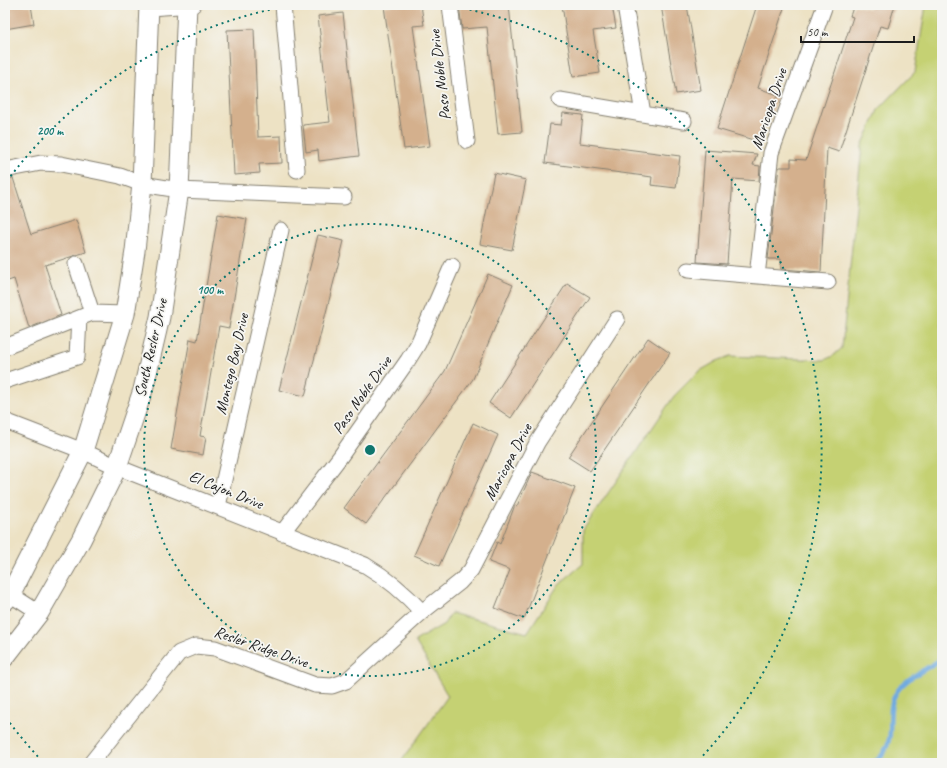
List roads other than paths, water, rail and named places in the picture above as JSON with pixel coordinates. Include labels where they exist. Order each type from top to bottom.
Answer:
[{"type":"main road","name":"South Resler Drive","points":[[5,657],[39,613],[81,540],[117,467],[143,390],[160,317],[179,190],[189,5]]},
{"type":"main road","name":"South Resler Drive","points":[[7,596],[83,451],[125,314],[135,251],[142,184],[149,7]]},
{"type":"street","points":[[149,7],[189,5]]},
{"type":"street","points":[[283,5],[297,170]]},
{"type":"street","name":"Paso Noble Drive","points":[[450,5],[467,141]]},
{"type":"street","points":[[625,5],[643,114]]},
{"type":"street","name":"Maricopa Drive","points":[[757,276],[771,153],[825,5]]},
{"type":"street","points":[[560,100],[684,121]]},
{"type":"street","points":[[5,170],[41,163],[61,164],[120,176],[142,184],[179,190],[344,197]]},
{"type":"street","name":"Montego Bay Drive","points":[[218,506],[281,230]]},
{"type":"street","points":[[5,381],[77,357],[85,315],[76,264]]},
{"type":"street","name":"Paso Noble Drive","points":[[282,533],[340,457],[408,360],[418,344],[452,266]]},
{"type":"street","points":[[688,270],[828,282]]},
{"type":"street","points":[[5,347],[85,315],[125,314]]},
{"type":"street","name":"Maricopa Drive","points":[[422,612],[460,582],[471,570],[537,443],[616,319]]},
{"type":"street","name":"El Cajon Drive","points":[[5,421],[365,565],[384,576],[406,594],[422,612]]},
{"type":"street","points":[[7,596],[39,613]]},
{"type":"street","name":"Resler Ridge Drive","points":[[91,763],[178,653],[196,646],[215,648],[315,684],[332,686],[346,681],[422,612]]},
{"type":"waterway","points":[[873,763],[882,755],[888,745],[891,707],[896,693],[911,678],[942,658]]}]
